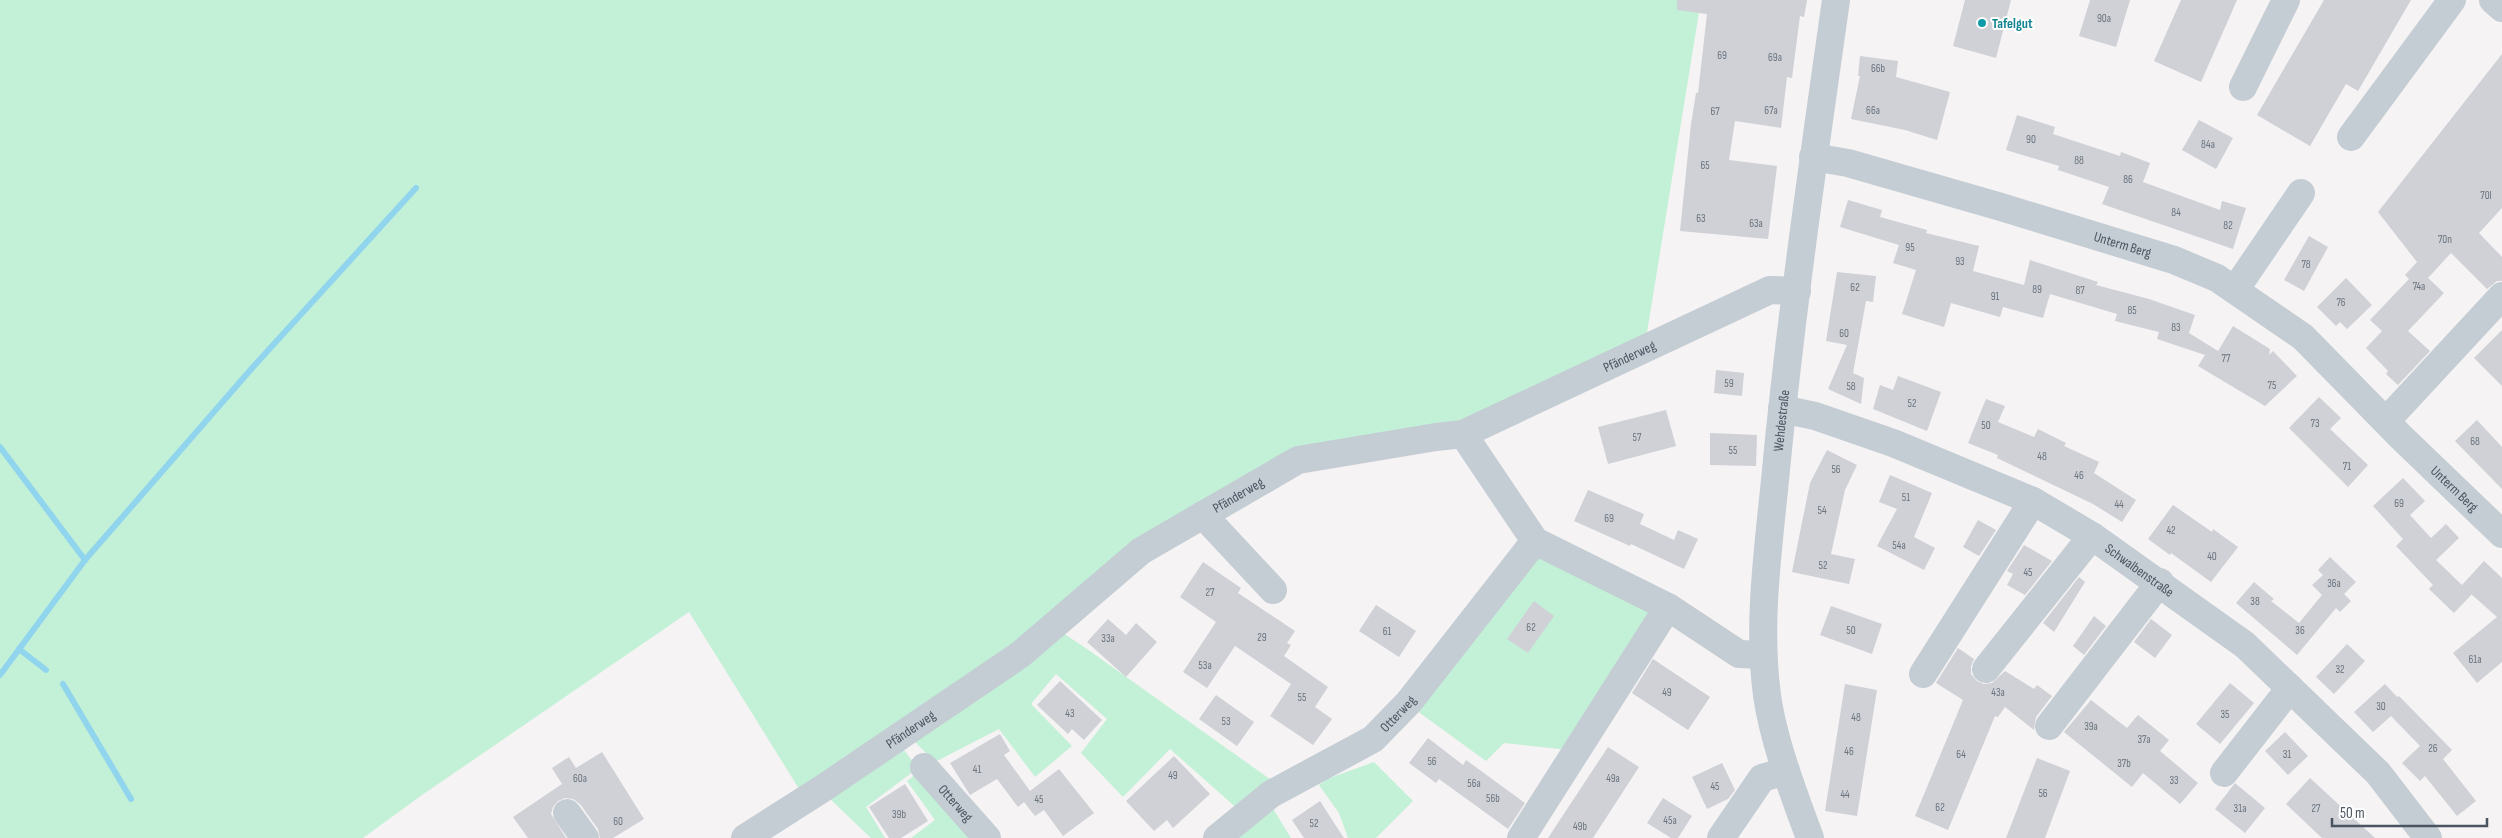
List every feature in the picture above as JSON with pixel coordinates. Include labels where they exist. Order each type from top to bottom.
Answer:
[{"type":"street","name":"Wehdestraße","points":[[1810,838],[1786,771],[1767,697],[1763,655],[1765,589],[1782,409],[1836,0]]},
{"type":"street","points":[[2243,87],[2286,0]]},
{"type":"street","points":[[2351,137],[2452,0]]},
{"type":"street","points":[[2493,0],[2502,8]]},
{"type":"street","name":"Unterm Berg","points":[[1814,157],[1848,163],[2174,260],[2217,278],[2303,337],[2502,534]]},
{"type":"street","points":[[2235,290],[2302,193]]},
{"type":"street","name":"Pfänderweg","points":[[745,838],[833,782],[1021,654],[1141,551],[1298,460],[1436,436],[1464,434],[1770,290],[1798,291]]},
{"type":"street","points":[[2386,421],[2502,296]]},
{"type":"street","name":"Schwalbenstraße","points":[[1782,409],[1815,416],[1894,444],[2033,501],[2092,536],[2160,582],[2245,644],[2378,774],[2428,838]]},
{"type":"street","points":[[1464,434],[1535,541],[1668,607],[1739,654],[1763,655]]},
{"type":"street","points":[[1924,674],[2033,501]]},
{"type":"street","points":[[1204,515],[1273,590]]},
{"type":"street","points":[[1986,668],[2092,536]]},
{"type":"street","name":"Otterweg","points":[[1217,838],[1271,794],[1373,739],[1408,702],[1535,541]]},
{"type":"street","points":[[2049,726],[2160,582]]},
{"type":"street","points":[[1520,838],[1668,607]]},
{"type":"street","points":[[2224,773],[2290,688]]},
{"type":"street","name":"Otterweg","points":[[924,767],[987,838]]},
{"type":"street","points":[[1721,838],[1762,778],[1786,771]]},
{"type":"street","points":[[566,813],[585,838]]},
{"type":"green space","points":[[0,0],[1701,0],[1645,345],[1449,428],[1291,455],[1016,651],[801,792],[689,612],[422,795],[363,838],[0,838]]},
{"type":"green space","points":[[1539,549],[1661,612],[1569,750],[1504,743],[1486,761],[1413,708]]},
{"type":"green space","points":[[1063,633],[1274,782],[1240,811],[1170,749],[1123,797],[1081,753],[1107,719],[1056,674],[1031,704],[1072,746],[1035,777],[999,729],[935,762],[911,738]]},
{"type":"green space","points":[[899,744],[918,768],[866,807],[885,838],[871,838],[830,799]]},
{"type":"green space","points":[[1374,762],[1413,801],[1376,838],[1348,838],[1339,813],[1319,785],[1327,779]]},
{"type":"green space","points":[[920,771],[978,838],[911,838],[935,820],[907,781]]},
{"type":"green space","points":[[1269,802],[1291,838],[1224,838]]},
{"type":"building","points":[[1677,0],[1807,0],[1804,17],[1800,16],[1792,78],[1787,77],[1781,128],[1735,121],[1729,160],[1777,166],[1768,239],[1680,231],[1691,124],[1696,93],[1698,93],[1707,14],[1677,10]]},
{"type":"building","name":"Tafelgut","points":[[1965,0],[2011,0],[1996,58],[1953,46]]},
{"type":"building","points":[[2090,0],[2130,0],[2116,47],[2079,36]]},
{"type":"building","points":[[2181,0],[2237,0],[2201,82],[2154,61]]},
{"type":"building","points":[[2324,0],[2411,0],[2358,91],[2346,84],[2310,146],[2257,115]]},
{"type":"building","points":[[2502,54],[2502,208],[2479,233],[2502,257],[2502,281],[2497,281],[2487,289],[2451,253],[2428,278],[2444,293],[2408,331],[2430,351],[2398,385],[2386,374],[2388,371],[2366,348],[2382,331],[2370,320],[2409,279],[2405,275],[2417,262],[2378,212]]},
{"type":"building","points":[[1860,56],[1898,61],[1896,77],[1950,92],[1937,140],[1905,130],[1851,119],[1860,76],[1858,76]]},
{"type":"building","points":[[2017,115],[2055,127],[2053,134],[2120,156],[2121,152],[2150,163],[2143,182],[2220,210],[2222,201],[2246,208],[2233,249],[2102,204],[2109,187],[2058,170],[2059,166],[2006,150]]},
{"type":"building","points":[[2199,120],[2233,138],[2216,169],[2182,150]]},
{"type":"building","points":[[1848,200],[1882,210],[1880,217],[1927,230],[1926,233],[1979,246],[1973,271],[2024,285],[2030,260],[2098,282],[2096,285],[2149,299],[2195,315],[2189,333],[2218,351],[2233,326],[2270,349],[2269,355],[2273,351],[2297,376],[2265,406],[2198,366],[2205,355],[2157,339],[2159,332],[2115,321],[2117,314],[2050,294],[2043,318],[2003,307],[2000,317],[1951,303],[1944,327],[1902,314],[1916,270],[1893,263],[1899,245],[1840,227]]},
{"type":"building","points":[[2309,236],[2328,247],[2304,291],[2284,280]]},
{"type":"building","points":[[1837,272],[1876,276],[1873,302],[1866,301],[1853,373],[1864,378],[1861,404],[1828,389],[1847,345],[1826,341]]},
{"type":"building","points":[[2346,278],[2372,305],[2347,329],[2340,322],[2336,326],[2317,307]]},
{"type":"building","points":[[2502,330],[2502,386],[2474,358]]},
{"type":"building","points":[[1716,370],[1744,373],[1742,396],[1714,393]]},
{"type":"building","points":[[1898,376],[1941,392],[1927,431],[1873,409],[1880,385],[1893,390]]},
{"type":"building","points":[[2319,397],[2341,418],[2330,429],[2368,465],[2348,487],[2289,428]]},
{"type":"building","points":[[1986,399],[2005,406],[1998,422],[2034,437],[2038,429],[2066,443],[2064,446],[2099,462],[2094,473],[2136,500],[2122,522],[2093,504],[1997,458],[1998,455],[1968,443]]},
{"type":"building","points":[[1666,410],[1676,446],[1608,464],[1598,427]]},
{"type":"building","points":[[2477,420],[2502,447],[2502,489],[2455,441]]},
{"type":"building","points":[[1710,433],[1757,435],[1756,466],[1710,465]]},
{"type":"building","points":[[1827,450],[1857,465],[1845,490],[1831,554],[1855,559],[1849,584],[1792,572],[1810,483]]},
{"type":"building","points":[[1890,475],[1932,493],[1914,537],[1935,548],[1924,570],[1877,546],[1897,509],[1879,502]]},
{"type":"building","points":[[2403,478],[2425,501],[2410,515],[2431,538],[2446,524],[2459,538],[2436,560],[2462,585],[2484,561],[2502,578],[2502,662],[2477,683],[2453,653],[2497,617],[2472,594],[2454,613],[2429,589],[2433,585],[2396,546],[2403,539],[2373,506]]},
{"type":"building","points":[[1588,490],[1644,514],[1640,524],[1674,540],[1678,530],[1698,539],[1684,569],[1631,544],[1630,546],[1574,521]]},
{"type":"building","points":[[2173,505],[2212,532],[2213,529],[2238,547],[2211,582],[2148,539]]},
{"type":"building","points":[[1978,520],[1996,530],[1979,556],[1963,547]]},
{"type":"building","points":[[2024,545],[2052,561],[2025,595],[2007,585],[2013,574],[2007,571]]},
{"type":"building","points":[[2330,557],[2356,582],[2344,594],[2351,601],[2340,612],[2336,608],[2297,655],[2236,603],[2254,582],[2274,599],[2271,601],[2299,623],[2322,595],[2312,585],[2323,575],[2318,570]]},
{"type":"building","points":[[1203,562],[1241,588],[1238,593],[1295,631],[1287,643],[1291,645],[1284,656],[1328,687],[1315,707],[1332,719],[1313,745],[1270,716],[1291,684],[1235,646],[1207,688],[1183,672],[1216,622],[1180,597]]},
{"type":"building","points":[[2079,577],[2085,582],[2054,632],[2043,623]]},
{"type":"building","points":[[1534,601],[1554,616],[1528,653],[1507,639]]},
{"type":"building","points":[[1376,605],[1416,631],[1399,657],[1359,631]]},
{"type":"building","points":[[1831,606],[1882,624],[1872,654],[1820,635]]},
{"type":"building","points":[[2094,616],[2106,626],[2084,655],[2073,646]]},
{"type":"building","points":[[1108,619],[1126,635],[1136,623],[1157,642],[1126,677],[1087,642]]},
{"type":"building","points":[[2151,619],[2172,635],[2155,658],[2134,642]]},
{"type":"building","points":[[2347,644],[2365,661],[2334,694],[2316,677]]},
{"type":"building","points":[[1958,648],[1974,659],[1971,666],[1971,674],[1977,681],[1984,684],[1992,683],[2005,671],[2034,689],[2037,685],[2052,696],[2036,717],[2034,730],[2005,707],[1998,717],[1995,716],[1948,830],[1915,816],[1963,700],[1936,683]]},
{"type":"building","points":[[1653,659],[1710,697],[1688,730],[1632,693]]},
{"type":"building","points":[[1060,681],[1102,720],[1084,740],[1072,729],[1068,734],[1037,705]]},
{"type":"building","points":[[2230,683],[2254,703],[2220,744],[2196,724]]},
{"type":"building","points":[[1845,684],[1877,690],[1857,816],[1825,811]]},
{"type":"building","points":[[2385,684],[2452,750],[2443,759],[2476,801],[2457,816],[2425,776],[2420,781],[2402,763],[2420,746],[2391,716],[2373,732],[2354,712]]},
{"type":"building","points":[[1216,695],[1254,722],[1237,746],[1199,719]]},
{"type":"building","points":[[2091,700],[2127,728],[2138,715],[2169,740],[2160,751],[2198,783],[2180,804],[2143,773],[2132,787],[2064,732]]},
{"type":"building","points":[[2285,732],[2308,756],[2288,775],[2265,751]]},
{"type":"building","points":[[1000,734],[1010,751],[1004,755],[1030,791],[1059,769],[1094,813],[1063,836],[1044,810],[1035,816],[1024,802],[1018,807],[997,779],[970,795],[950,763]]},
{"type":"building","points":[[1428,738],[1463,765],[1466,760],[1525,803],[1508,829],[1439,779],[1436,783],[1409,763]]},
{"type":"building","points":[[1608,747],[1639,767],[1593,838],[1548,838]]},
{"type":"building","points":[[602,752],[644,819],[613,838],[600,838],[598,829],[580,804],[573,799],[565,798],[558,801],[553,807],[551,814],[566,838],[528,838],[513,817],[562,784],[552,768],[569,757],[576,768]]},
{"type":"building","points":[[1174,756],[1210,794],[1173,828],[1167,820],[1154,831],[1126,801]]},
{"type":"building","points":[[2037,758],[2070,771],[2045,838],[2006,838]]},
{"type":"building","points":[[1722,763],[1735,790],[1728,799],[1707,809],[1692,777]]},
{"type":"building","points":[[2310,778],[2375,838],[2322,838],[2286,804]]},
{"type":"building","points":[[2235,783],[2265,808],[2245,833],[2215,809]]},
{"type":"building","points":[[905,784],[928,821],[901,838],[889,838],[869,807]]},
{"type":"building","points":[[1663,798],[1692,816],[1678,838],[1671,838],[1647,823]]},
{"type":"building","points":[[1320,801],[1344,838],[1304,838],[1292,820]]},
{"type":"waterway","points":[[0,675],[85,560],[253,367],[416,188]]},
{"type":"waterway","points":[[0,447],[85,560]]},
{"type":"waterway","points":[[19,649],[46,670]]},
{"type":"waterway","points":[[63,684],[131,799]]},
{"type":"place","name":"Tafelgut","points":[[1982,23]]}]
